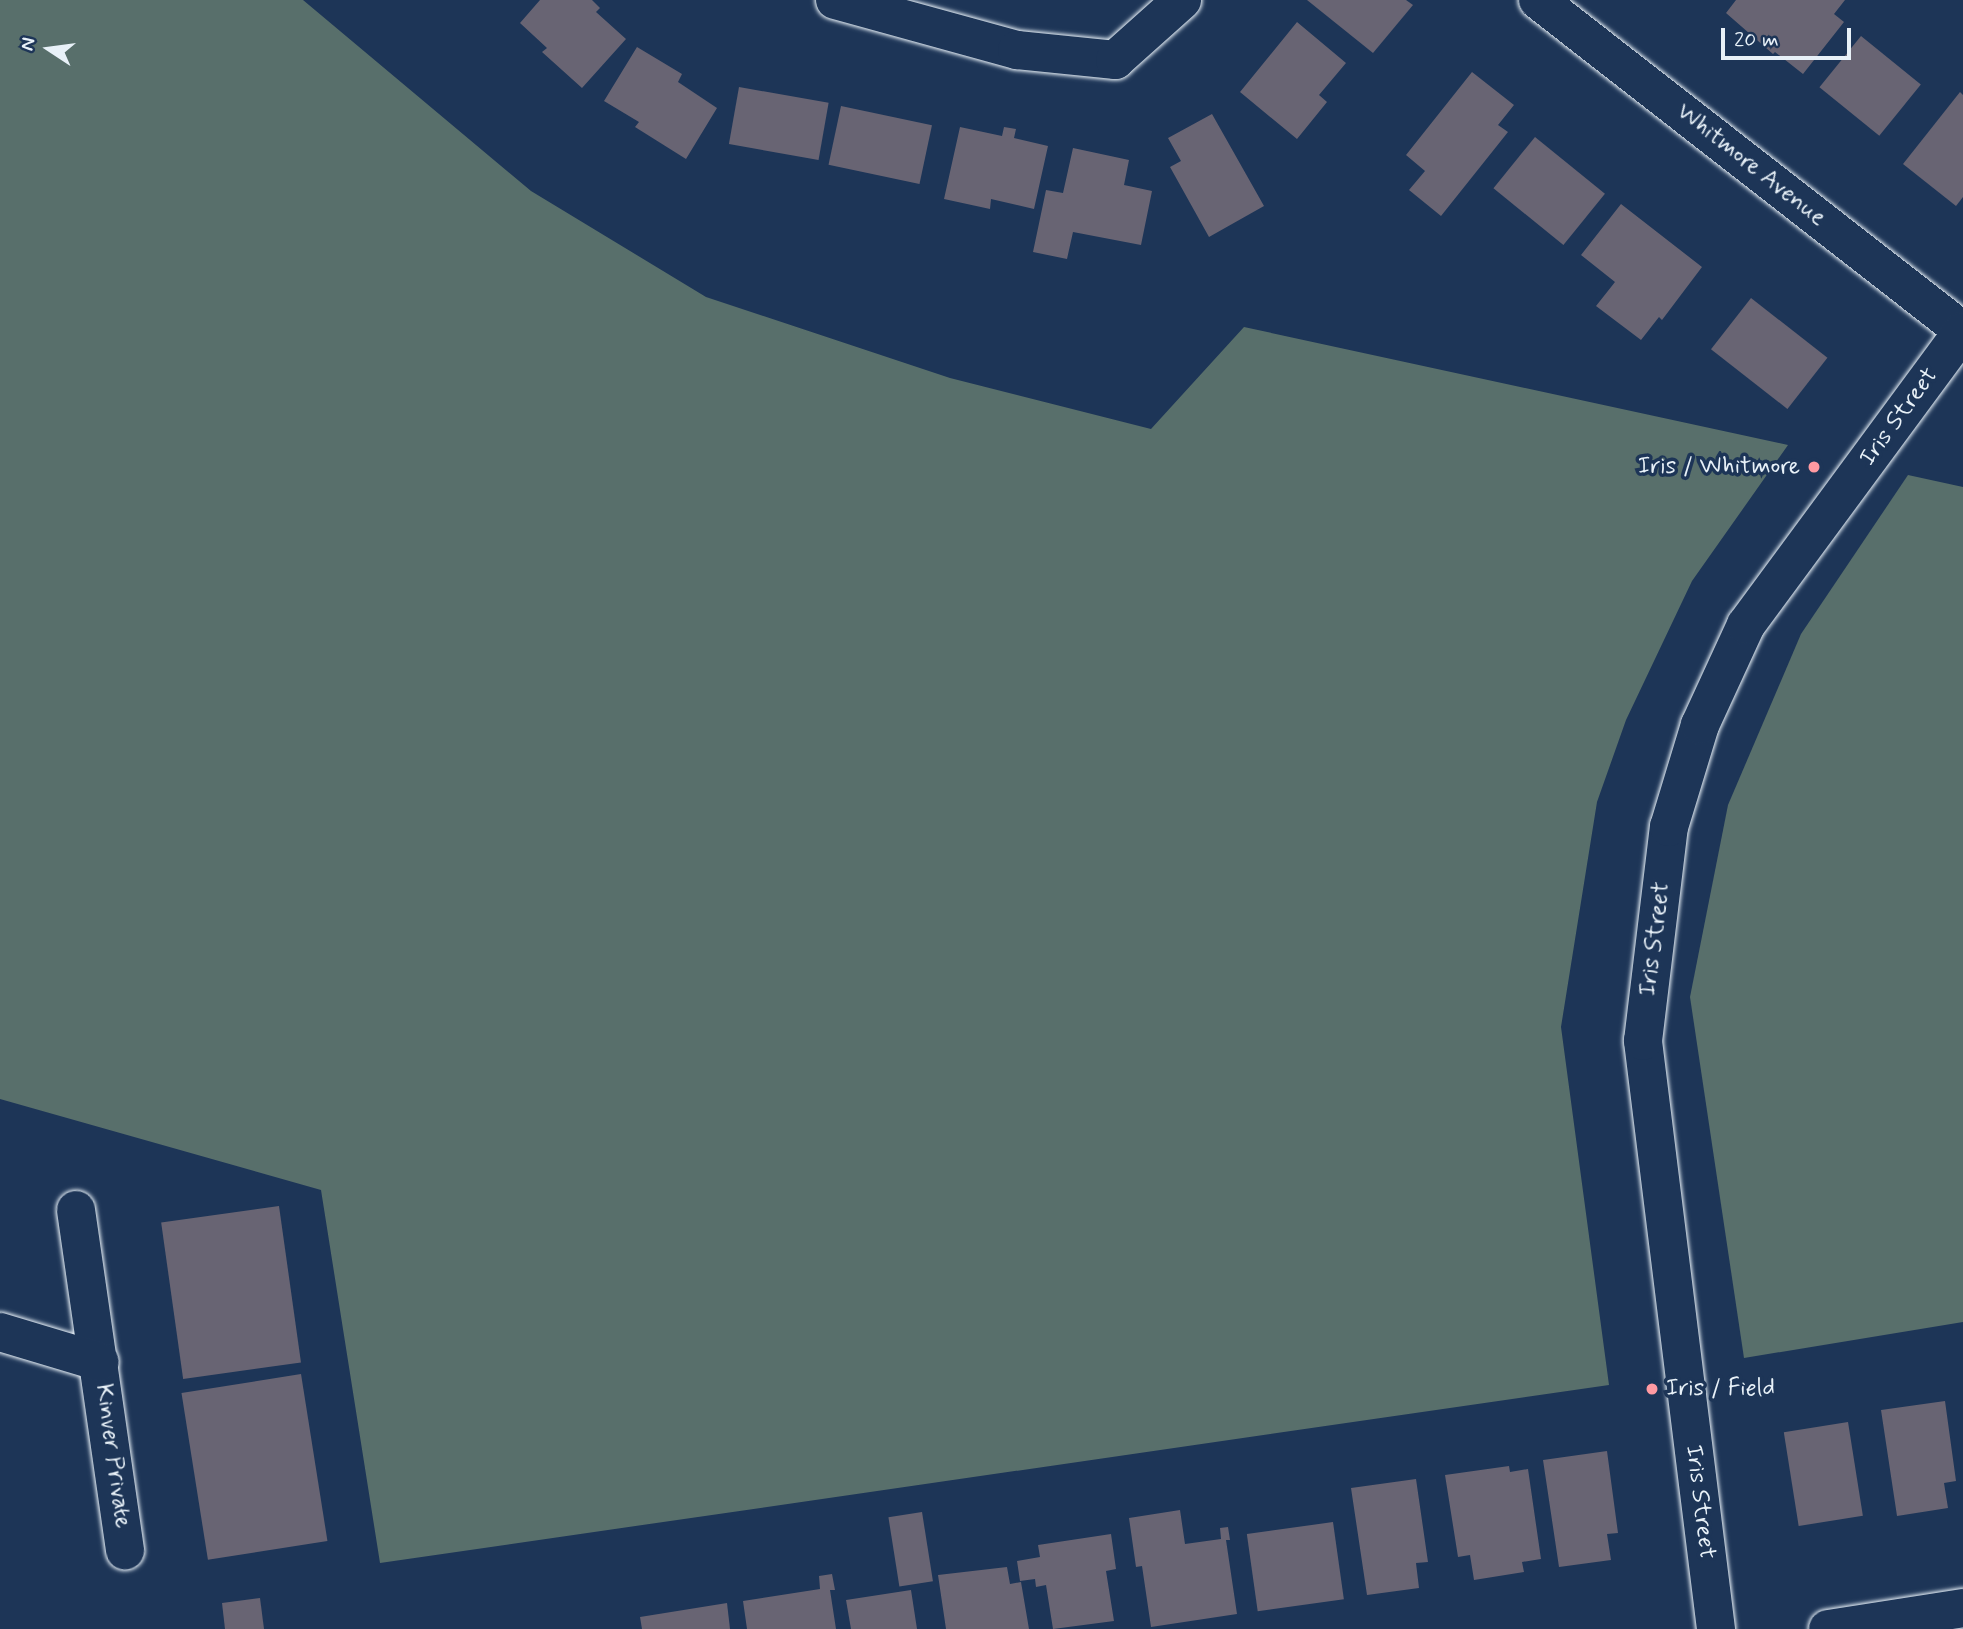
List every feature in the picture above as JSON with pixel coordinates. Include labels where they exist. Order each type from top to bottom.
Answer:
[{"type":"street","points":[[835,0],[1017,50],[1115,60],[1182,0]]},
{"type":"street","name":"Whitmore Avenue","points":[[1538,0],[1963,331]]},
{"type":"street","name":"Iris Street","points":[[1716,1629],[1643,1041],[1669,827],[1700,725],[1746,625],[1963,331]]},
{"type":"street","name":"Kinver Private","points":[[76,1210],[125,1550]]},
{"type":"street","name":"Kinver Private","points":[[0,1332],[100,1362]]},
{"type":"street","points":[[1828,1629],[1963,1608]]},
{"type":"green space","points":[[0,0],[303,0],[531,191],[706,297],[950,378],[1151,429],[1244,327],[1788,445],[1692,581],[1626,720],[1597,802],[1561,1027],[1609,1385],[380,1563],[321,1190],[0,1099]]},
{"type":"green space","points":[[1908,475],[1963,487],[1963,1322],[1744,1358],[1690,997],[1728,805],[1801,634]]},
{"type":"building","points":[[540,0],[592,0],[600,8],[596,12],[626,39],[582,88],[542,52],[547,48],[520,23]]},
{"type":"building","points":[[1307,0],[1406,0],[1413,5],[1373,53]]},
{"type":"building","points":[[1736,0],[1845,0],[1834,14],[1844,22],[1803,74],[1775,52],[1773,54],[1726,13]]},
{"type":"building","points":[[1297,22],[1346,63],[1319,95],[1327,102],[1297,139],[1240,92]]},
{"type":"building","points":[[1861,36],[1921,84],[1879,136],[1819,87]]},
{"type":"building","points":[[637,47],[682,74],[678,82],[717,108],[686,159],[635,127],[639,122],[604,101]]},
{"type":"building","points":[[1472,72],[1514,105],[1498,125],[1508,132],[1441,216],[1409,190],[1425,171],[1406,155]]},
{"type":"building","points":[[739,87],[829,103],[819,160],[729,144]]},
{"type":"building","points":[[1960,92],[1963,95],[1963,197],[1956,206],[1903,164]]},
{"type":"building","points":[[841,106],[932,125],[919,184],[829,165]]},
{"type":"building","points":[[1212,114],[1264,206],[1209,237],[1170,167],[1181,161],[1168,138]]},
{"type":"building","points":[[960,127],[1002,136],[1004,127],[1016,129],[1014,138],[1048,146],[1034,209],[991,199],[990,209],[944,199]]},
{"type":"building","points":[[1535,137],[1605,194],[1563,245],[1493,188]]},
{"type":"building","points":[[1073,148],[1129,160],[1124,185],[1152,191],[1141,245],[1073,232],[1067,259],[1033,252],[1046,190],[1063,193]]},
{"type":"building","points":[[1621,204],[1702,267],[1662,320],[1659,317],[1641,340],[1596,306],[1615,282],[1581,255]]},
{"type":"building","points":[[1751,298],[1827,358],[1787,409],[1711,349]]},
{"type":"building","points":[[279,1206],[301,1362],[183,1379],[161,1223]]},
{"type":"building","points":[[301,1374],[327,1541],[208,1560],[181,1393]]},
{"type":"building","points":[[1945,1401],[1956,1481],[1944,1483],[1948,1508],[1897,1516],[1881,1410]]},
{"type":"building","points":[[1848,1422],[1863,1516],[1799,1526],[1784,1432]]},
{"type":"building","points":[[1607,1451],[1618,1533],[1607,1534],[1611,1560],[1559,1567],[1543,1460]]},
{"type":"building","points":[[1509,1466],[1510,1472],[1528,1469],[1541,1559],[1522,1562],[1524,1572],[1474,1580],[1470,1555],[1458,1557],[1445,1475]]},
{"type":"building","points":[[1416,1479],[1428,1562],[1416,1563],[1419,1588],[1367,1595],[1351,1488]]},
{"type":"building","points":[[1180,1510],[1185,1544],[1221,1539],[1220,1528],[1228,1527],[1230,1540],[1226,1540],[1237,1614],[1151,1627],[1142,1566],[1136,1567],[1129,1518]]},
{"type":"building","points":[[922,1512],[933,1581],[899,1586],[888,1517]]},
{"type":"building","points":[[1333,1522],[1344,1599],[1258,1611],[1247,1534]]},
{"type":"building","points":[[1111,1534],[1116,1569],[1106,1571],[1114,1621],[1053,1629],[1046,1585],[1036,1587],[1035,1579],[1020,1581],[1017,1561],[1040,1557],[1038,1545]]},
{"type":"building","points":[[1007,1567],[1010,1584],[1021,1582],[1029,1629],[946,1629],[938,1575]]},
{"type":"building","points":[[832,1574],[835,1590],[830,1590],[836,1629],[747,1629],[743,1601],[820,1589],[819,1576]]},
{"type":"building","points":[[911,1590],[917,1629],[851,1629],[846,1600]]},
{"type":"building","points":[[260,1598],[264,1629],[225,1629],[222,1603]]},
{"type":"building","points":[[727,1603],[730,1629],[642,1629],[640,1617]]},
{"type":"place","name":"Iris / Whitmore","points":[[1814,467]]},
{"type":"place","name":"Iris / Field","points":[[1652,1389]]}]
